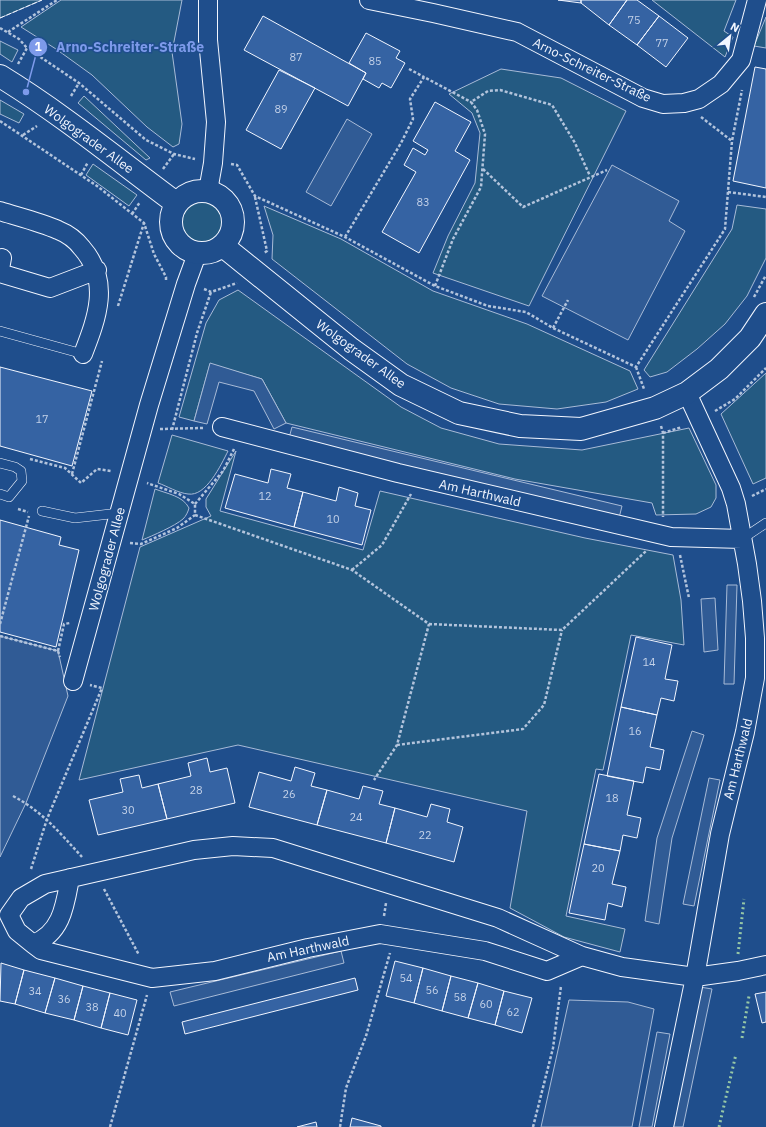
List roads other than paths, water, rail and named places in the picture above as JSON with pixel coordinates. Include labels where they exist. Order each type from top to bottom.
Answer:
[{"type":"main road","name":"Wolgograder Allee","points":[[9,70],[26,92],[176,204]]},
{"type":"main road","points":[[208,191],[220,196],[229,206],[234,219],[232,232],[229,240],[214,252],[197,254],[188,250],[176,240],[171,228],[172,214],[176,204],[182,198],[193,192],[208,191]]},
{"type":"main road","name":"Wolgograder Allee","points":[[223,246],[345,344],[401,385],[459,413],[520,426],[581,428],[655,408],[687,393],[719,369],[750,338],[760,307]]},
{"type":"street","points":[[208,0],[208,40],[216,122],[213,163],[208,191]]},
{"type":"street","name":"Arno-Schreiter-Straße","points":[[368,0],[517,32],[643,98],[663,104],[684,103],[699,99],[721,84],[741,60],[757,0]]},
{"type":"street","points":[[0,211],[58,229],[77,242],[87,254],[96,270],[100,294],[97,313],[83,354]]},
{"type":"street","name":"Wolgograder Allee","points":[[73,681],[119,513],[123,474],[142,429],[186,284],[197,254]]},
{"type":"street","points":[[1,267],[50,288],[96,270]]},
{"type":"street","name":"Am Harthwald","points":[[664,1127],[695,977],[720,834],[750,711],[760,639],[732,488],[687,393]]},
{"type":"street","name":"Am Harthwald","points":[[222,427],[420,479],[669,536],[742,539]]},
{"type":"street","name":"Am Harthwald","points":[[582,956],[547,971],[485,951],[380,934],[308,948],[215,971],[152,978],[41,950],[17,931],[9,915],[21,898],[45,884],[194,850],[233,846],[273,848],[498,918],[582,956],[622,967],[695,977]]},
{"type":"street","points":[[33,944],[42,941],[60,921],[65,906],[70,878]]},
{"type":"street","points":[[695,977],[738,971],[766,965]]},
{"type":"lane","points":[[0,331],[83,354]]},
{"type":"lane","points":[[0,463],[15,467],[21,471],[22,481],[9,497],[0,494]]},
{"type":"lane","points":[[42,511],[75,518],[119,513]]},
{"type":"lane","points":[[742,539],[766,522]]},
{"type":"place","name":"Arno-Schreiter-Straße","points":[[26,92]]}]
